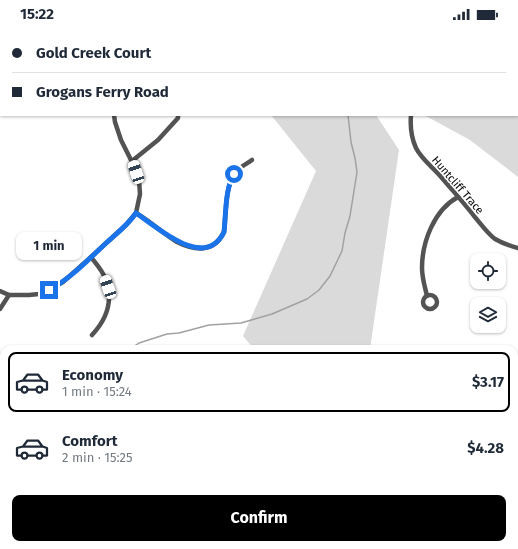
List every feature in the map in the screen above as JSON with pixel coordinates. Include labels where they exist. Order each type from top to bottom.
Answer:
[{"type":"street","points":[[0,291],[9,295],[39,294],[63,282],[126,225],[136,213],[140,194],[139,180],[132,161],[121,140],[114,116]]},
{"type":"street","points":[[132,161],[158,140],[178,118],[178,116]]},
{"type":"street","name":"Huntcliff Trace","points":[[411,116],[410,122],[413,140],[422,158],[441,177],[495,239],[504,244],[518,248]]},
{"type":"street","points":[[136,213],[176,241],[198,248],[211,247],[216,244],[224,232],[228,188],[231,179],[238,170],[252,160]]},
{"type":"street","points":[[427,296],[422,269],[426,240],[440,214],[451,201],[458,197]]},
{"type":"street","points":[[91,257],[105,277],[109,297],[105,318],[99,328],[92,335]]},
{"type":"street","points":[[0,309],[9,295]]},
{"type":"shaded area","points":[[272,116],[377,116],[399,150],[371,345],[251,345],[243,336],[316,171]]},
{"type":"shaded area","points":[[426,116],[518,116],[518,177],[470,140]]},
{"type":"waterway","points":[[136,345],[167,334],[179,333],[209,325],[241,323],[272,314],[307,299],[319,290],[330,276],[342,251],[350,216],[357,172],[351,142],[348,116]]},
{"type":"route","points":[[49,290],[63,282],[126,225],[136,213],[176,241],[188,246],[208,248],[216,244],[224,232],[228,188],[234,174]]}]
